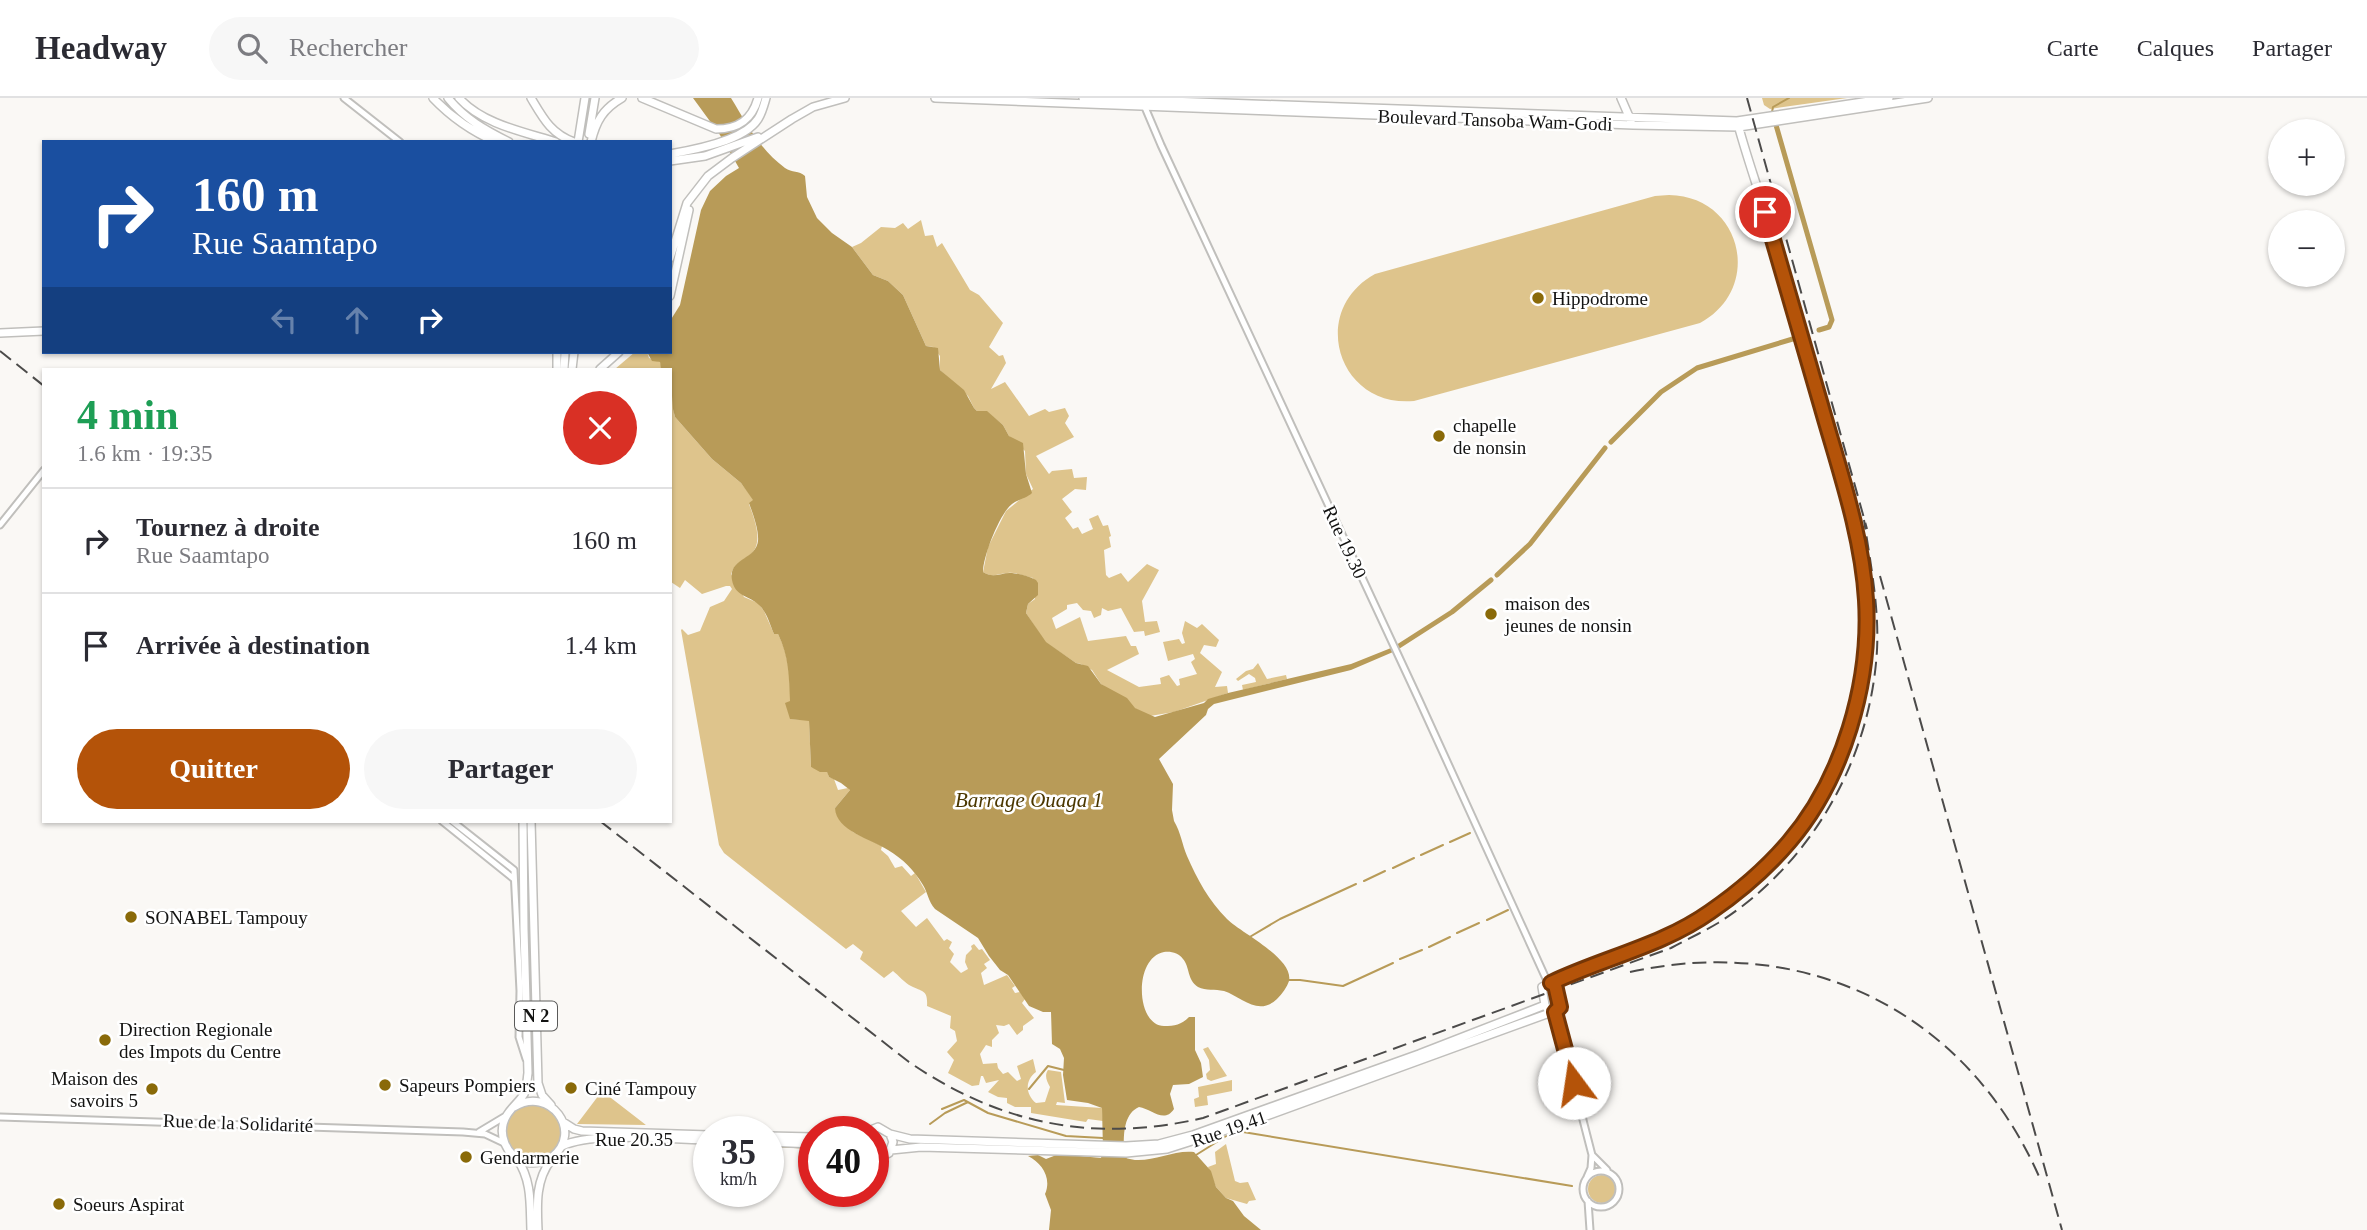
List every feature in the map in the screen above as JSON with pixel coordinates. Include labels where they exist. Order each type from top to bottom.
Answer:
[{"type":"main road","points":[[433,98],[457,122],[491,140]]},
{"type":"main road","points":[[449,98],[473,123],[505,140]]},
{"type":"main road","points":[[459,98],[484,117],[550,140]]},
{"type":"main road","points":[[531,98],[544,121],[556,133],[572,140]]},
{"type":"main road","points":[[574,140],[585,98]]},
{"type":"main road","points":[[590,140],[595,98]]},
{"type":"main road","points":[[591,140],[601,114],[622,98]]},
{"type":"main road","points":[[642,98],[716,129],[748,124]]},
{"type":"main road","points":[[748,124],[758,98]]},
{"type":"main road","points":[[672,154],[722,141],[758,119],[766,98]]},
{"type":"main road","points":[[672,161],[705,156],[757,139],[813,107],[845,98]]},
{"type":"main road","name":"Boulevard Tansoba Wam-Godi","points":[[934,98],[1143,102],[1738,124],[1928,98]]},
{"type":"main road","name":"Boulevard Tansoba Wam-Godi","points":[[1083,98],[1143,102]]},
{"type":"main road","points":[[1621,98],[1632,122]]},
{"type":"main road","name":"Boulevard Tansoba Wam-Godi","points":[[1738,124],[1889,98]]},
{"type":"main road","points":[[1549,983],[1555,985],[1560,1007],[1550,1009],[1542,987],[1549,983],[1647,945],[1686,927],[1709,913],[1760,872],[1790,841],[1811,810],[1838,758],[1856,705],[1865,648],[1866,615],[1865,589],[1855,530],[1738,124]]},
{"type":"main road","points":[[672,252],[687,203],[698,187],[708,176],[757,139]]},
{"type":"main road","points":[[672,287],[691,205],[698,187]]},
{"type":"main road","points":[[0,334],[42,333]]},
{"type":"main road","points":[[601,368],[616,354]]},
{"type":"main road","name":"N 2","points":[[507,1115],[525,1091],[529,1065],[523,823]]},
{"type":"main road","name":"N 2","points":[[531,823],[538,1083],[542,1095],[563,1122]]},
{"type":"main road","name":"Rue 19.41","points":[[891,1150],[921,1147],[1126,1150],[1159,1144],[1193,1135],[1550,1009]]},
{"type":"main road","points":[[514,1107],[534,1101],[553,1108]]},
{"type":"main road","points":[[507,1115],[502,1127],[504,1143],[525,1173],[529,1188],[531,1230]]},
{"type":"main road","points":[[538,1230],[539,1183],[547,1165],[559,1149],[564,1133],[563,1122]]},
{"type":"main road","name":"Rue 20.35","points":[[563,1122],[582,1131],[693,1137]]},
{"type":"main road","points":[[890,1134],[891,1150]]},
{"type":"main road","name":"Rue 19.41","points":[[890,1134],[911,1139],[1100,1150]]},
{"type":"main road","name":"Rue 20.35","points":[[559,1149],[571,1141],[600,1138],[693,1138]]},
{"type":"main road","points":[[517,1158],[528,1163],[540,1163],[551,1158],[559,1149]]},
{"type":"street","points":[[344,98],[397,140]]},
{"type":"street","name":"Rue 19.30","points":[[1143,102],[1549,983]]},
{"type":"street","points":[[0,525],[42,472]]},
{"type":"street","points":[[444,823],[514,879]]},
{"type":"street","points":[[455,823],[514,870],[520,991],[519,1037],[529,1065]]},
{"type":"street","points":[[1550,1009],[1592,1155],[1591,1168],[1583,1189],[1588,1201],[1590,1230]]},
{"type":"street","points":[[476,1132],[496,1124],[507,1115]]},
{"type":"street","name":"Rue de la Solidarité","points":[[0,1117],[476,1132],[504,1143]]},
{"type":"street","points":[[1590,1219],[1616,1199],[1620,1189],[1616,1177],[1592,1155]]},
{"type":"street","points":[[1587,1177],[1597,1170],[1609,1172]]},
{"type":"street","points":[[1588,1201],[1595,1206],[1608,1206]]},
{"type":"shaded area","points":[[1762,98],[1847,98],[1770,109],[1764,105]]},
{"type":"shaded area","name":"Hippodrome","points":[[1655,196],[1694,199],[1714,210],[1728,227],[1736,246],[1738,267],[1732,288],[1720,307],[1700,323],[1414,401],[1388,399],[1366,389],[1351,374],[1341,354],[1338,332],[1342,310],[1354,290],[1375,274]]},
{"type":"shaded area","points":[[921,220],[925,236],[933,235],[937,247],[942,243],[970,290],[979,295],[1003,323],[989,347],[999,356],[1003,355],[1006,363],[991,389],[1005,382],[1029,416],[1045,409],[1049,412],[1065,408],[1069,416],[1065,423],[1074,437],[1036,456],[1049,474],[1052,471],[1072,469],[1074,478],[1087,477],[1086,490],[1075,489],[1062,499],[1072,512],[1065,518],[1073,529],[1078,527],[1082,534],[1093,529],[1089,519],[1098,515],[1103,526],[1108,525],[1111,547],[1104,550],[1106,575],[1109,578],[1121,573],[1128,582],[1147,564],[1159,570],[1142,601],[1145,622],[1157,621],[1160,632],[1145,636],[1144,631],[1134,632],[1121,608],[1108,611],[1102,608],[1101,615],[1094,618],[1091,611],[1083,610],[1077,603],[1067,605],[1067,609],[1052,618],[1056,629],[1080,617],[1088,641],[1126,636],[1131,646],[1136,646],[1139,654],[1107,670],[1139,687],[1161,684],[1160,678],[1169,675],[1177,686],[1180,685],[1179,679],[1197,674],[1191,662],[1195,659],[1193,654],[1168,661],[1163,642],[1179,639],[1182,644],[1185,643],[1182,633],[1185,621],[1197,628],[1202,624],[1219,640],[1216,647],[1204,645],[1200,653],[1222,672],[1215,687],[1227,686],[1228,693],[1174,712],[1150,716],[1101,684],[1092,670],[1076,663],[1045,642],[1026,613],[1028,604],[1035,599],[1033,578],[1014,573],[992,575],[983,572],[988,547],[1006,511],[1033,489],[1026,474],[1025,451],[1009,436],[1003,425],[987,412],[977,411],[968,396],[940,370],[940,356],[933,347],[926,346],[903,295],[888,281],[873,275],[852,247],[881,227],[895,228],[903,223],[908,229]]},
{"type":"shaded area","points":[[633,354],[648,354],[649,358],[660,362],[662,368],[616,368]]},
{"type":"shaded area","points":[[672,393],[675,417],[712,459],[741,483],[754,500],[749,504],[757,530],[757,543],[751,554],[737,565],[731,574],[744,597],[758,603],[764,611],[774,634],[778,634],[783,644],[789,675],[790,719],[809,720],[811,767],[827,771],[838,790],[850,790],[835,808],[853,832],[882,846],[881,850],[895,868],[902,866],[911,876],[915,873],[926,892],[901,911],[916,927],[927,918],[944,941],[947,939],[952,942],[949,948],[954,954],[950,962],[961,973],[968,969],[965,962],[971,946],[974,944],[979,950],[982,949],[990,960],[984,964],[987,968],[981,973],[984,985],[1007,975],[1015,986],[1012,988],[1015,993],[1020,992],[1025,999],[1022,1003],[1034,1018],[1023,1026],[1023,1030],[1017,1035],[1009,1024],[996,1025],[999,1033],[992,1040],[992,1047],[986,1045],[980,1054],[983,1064],[997,1063],[1003,1074],[1008,1072],[1017,1081],[1021,1079],[1017,1066],[1033,1059],[1036,1072],[1032,1075],[1028,1087],[1036,1103],[1045,1102],[1050,1087],[1046,1076],[1048,1070],[1061,1072],[1065,1103],[1057,1102],[1056,1105],[1102,1108],[1103,1121],[1088,1119],[1086,1122],[1031,1113],[1031,1107],[1015,1107],[1007,1103],[1007,1098],[988,1092],[999,1080],[986,1083],[981,1076],[979,1085],[972,1086],[948,1073],[954,1060],[947,1052],[957,1041],[955,1031],[950,1028],[951,1016],[927,1006],[924,992],[909,985],[893,971],[884,978],[860,959],[863,952],[853,944],[846,949],[724,853],[719,845],[681,630],[688,635],[700,631],[710,607],[724,601],[732,589],[726,586],[702,594],[685,580],[680,588],[672,583]]},
{"type":"shaded area","points":[[1258,663],[1267,679],[1286,675],[1287,679],[1243,690],[1242,685],[1256,682],[1255,678],[1249,674],[1238,681],[1236,679]]},
{"type":"shaded area","points":[[1208,1047],[1227,1076],[1211,1081],[1207,1079],[1209,1060],[1203,1049]]},
{"type":"shaded area","points":[[1232,1080],[1232,1091],[1207,1096],[1208,1105],[1195,1107],[1194,1099],[1199,1097],[1198,1087]]},
{"type":"shaded area","points":[[602,1091],[646,1125],[577,1124]]},
{"type":"shaded area","points":[[533,1104],[544,1106],[553,1112],[559,1121],[559,1143],[553,1152],[544,1158],[533,1160],[522,1158],[513,1152],[507,1143],[505,1132],[507,1121],[513,1112],[522,1106]]},
{"type":"shaded area","points":[[1226,1144],[1235,1181],[1248,1182],[1256,1200],[1247,1204],[1226,1198],[1216,1187],[1208,1167],[1216,1164],[1215,1152]]},
{"type":"shaded area","points":[[1602,1175],[1612,1179],[1616,1189],[1612,1199],[1602,1203],[1592,1199],[1588,1189],[1592,1179]]},
{"type":"water","name":"Barrage Ouaga 1","points":[[693,98],[731,98],[768,153],[785,168],[805,176],[807,197],[817,218],[852,247],[873,275],[888,281],[903,295],[926,346],[938,348],[940,370],[964,390],[977,411],[987,411],[1003,425],[1009,436],[1023,443],[1026,474],[1032,493],[1012,504],[1002,516],[989,546],[983,572],[994,575],[1015,573],[1036,580],[1038,595],[1028,604],[1026,613],[1046,642],[1076,663],[1088,666],[1101,684],[1127,698],[1135,708],[1155,717],[1228,693],[1351,664],[1391,648],[1393,652],[1351,670],[1214,704],[1206,715],[1159,759],[1173,784],[1174,821],[1187,856],[1204,889],[1227,919],[1275,955],[1288,972],[1289,981],[1277,999],[1270,1004],[1257,1006],[1224,991],[1198,987],[1192,981],[1185,962],[1177,954],[1164,952],[1154,957],[1143,978],[1142,991],[1148,1015],[1155,1023],[1164,1026],[1195,1017],[1195,1050],[1203,1077],[1189,1084],[1173,1085],[1170,1094],[1174,1109],[1166,1115],[1139,1107],[1133,1111],[1126,1122],[1124,1157],[1141,1160],[1194,1152],[1211,1171],[1216,1187],[1261,1230],[1049,1230],[1051,1210],[1045,1194],[1046,1177],[1038,1163],[1028,1156],[1038,1155],[1046,1159],[1059,1154],[1101,1158],[1102,1108],[1067,1100],[1063,1075],[1064,1058],[1060,1049],[1052,1044],[1051,1012],[1043,1012],[1029,1006],[978,938],[935,909],[920,880],[903,861],[841,823],[835,808],[850,790],[829,777],[827,772],[811,767],[809,721],[790,719],[785,703],[790,701],[782,642],[778,634],[774,634],[762,608],[739,593],[732,580],[734,567],[753,552],[758,541],[757,527],[749,503],[753,500],[741,483],[712,459],[675,417],[672,368],[661,368],[660,362],[652,361],[648,354],[672,354],[672,318],[680,305],[701,210],[710,191],[739,168],[720,135]]},
{"type":"waterway","points":[[1772,112],[1773,107],[1789,98]]},
{"type":"waterway","points":[[1776,125],[1832,320],[1829,327],[1819,330]]},
{"type":"waterway","points":[[1611,442],[1661,392],[1697,368],[1796,338]]},
{"type":"waterway","points":[[1497,575],[1530,544],[1605,448]]},
{"type":"waterway","points":[[1399,646],[1452,612],[1491,580]]},
{"type":"waterway","points":[[1450,842],[1470,833]]},
{"type":"waterway","points":[[1421,855],[1443,845]]},
{"type":"waterway","points":[[1393,868],[1414,858]]},
{"type":"waterway","points":[[1364,881],[1385,871]]},
{"type":"waterway","points":[[1248,938],[1280,919],[1356,884]]},
{"type":"waterway","points":[[1487,920],[1508,910]]},
{"type":"waterway","points":[[1457,933],[1479,923]]},
{"type":"waterway","points":[[1429,947],[1450,937]]},
{"type":"waterway","points":[[1400,959],[1422,950]]},
{"type":"waterway","points":[[1288,980],[1343,986],[1393,963]]},
{"type":"waterway","points":[[1029,1089],[1048,1066],[1064,1070]]},
{"type":"waterway","points":[[942,1109],[964,1100],[988,1113],[1066,1136],[1103,1138]]},
{"type":"waterway","points":[[930,1124],[968,1102]]},
{"type":"waterway","points":[[1196,1155],[1237,1131],[1572,1186]]},
{"type":"waterway","points":[[784,1147],[798,1147]]},
{"type":"railway","points":[[1747,98],[1867,529]]},
{"type":"railway","points":[[0,351],[42,384]]},
{"type":"railway","points":[[603,823],[909,1062],[944,1084],[1014,1114],[1087,1128],[1124,1129],[1203,1118],[1671,948],[1718,923],[1750,900],[1779,874],[1827,811],[1845,777],[1860,740],[1870,702],[1876,663],[1877,627],[1864,520]]},
{"type":"railway","points":[[1880,576],[2062,1230]]},
{"type":"railway","points":[[1630,972],[1696,963],[1759,965],[1819,977],[1875,999],[1926,1031],[1971,1072],[2010,1122],[2041,1181]]},
{"type":"place","name":"Hippodrome","points":[[1538,298]]},
{"type":"place","name":"chapelle de nonsin","points":[[1439,436]]},
{"type":"place","name":"maison des jeunes de nonsin","points":[[1491,614]]},
{"type":"place","name":"SONABEL Tampouy","points":[[131,917]]},
{"type":"place","name":"Direction Regionale des Impots du Centre","points":[[105,1040]]},
{"type":"place","name":"Sapeurs Pompiers","points":[[385,1085]]},
{"type":"place","name":"Ciné Tampouy","points":[[571,1088]]},
{"type":"place","name":"Maison des savoirs 5","points":[[152,1089]]},
{"type":"place","name":"Gendarmerie","points":[[466,1157]]},
{"type":"place","name":"Soeurs Aspirat","points":[[59,1204]]},
{"type":"route","points":[[1574,1083],[1555,1012],[1560,1007],[1560,1002],[1555,985],[1551,983],[1686,927],[1709,913],[1760,872],[1790,841],[1807,818],[1845,743],[1856,705],[1863,670],[1866,615],[1865,589],[1855,530],[1765,212]]}]
